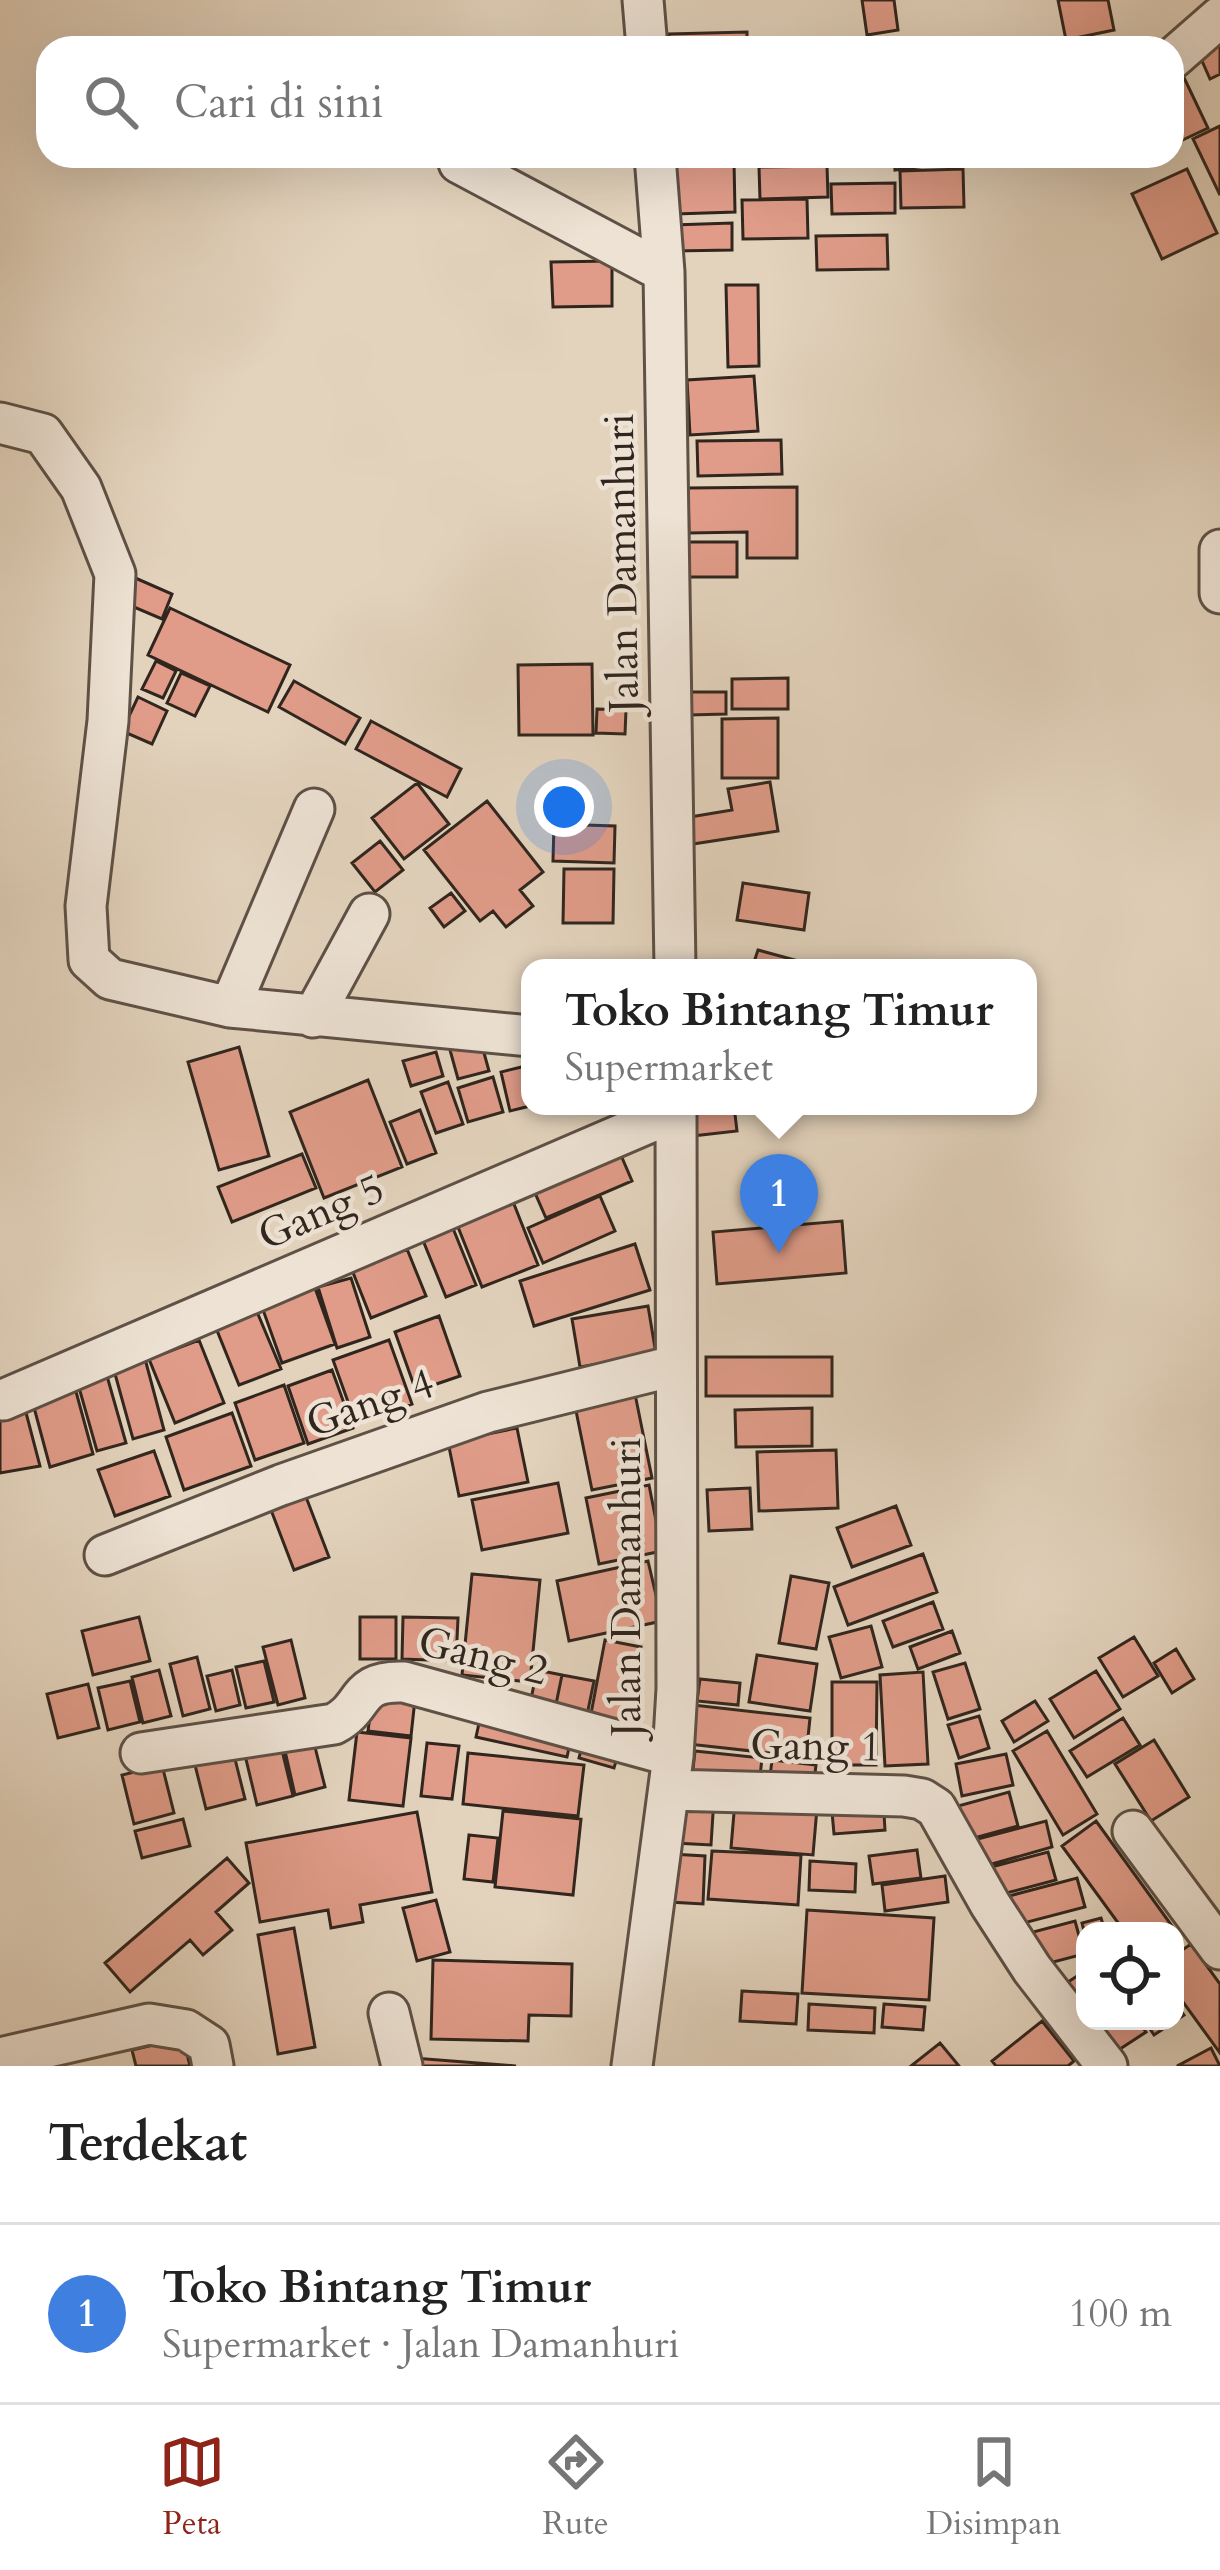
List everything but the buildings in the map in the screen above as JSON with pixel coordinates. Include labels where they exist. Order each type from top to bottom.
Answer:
[{"type":"street","points":[[643,0],[646,36]]},
{"type":"street","points":[[1184,48],[1220,17]]},
{"type":"street","points":[[468,168],[664,272]]},
{"type":"street","name":"Jalan Damanhuri","points":[[656,168],[664,272],[676,959]]},
{"type":"street","points":[[0,423],[43,434],[81,488],[115,574],[108,721],[86,907],[89,960],[110,979],[230,1007],[521,1035]]},
{"type":"street","points":[[1220,550],[1220,593]]},
{"type":"street","points":[[230,1007],[314,809]]},
{"type":"street","points":[[313,1017],[369,914]]},
{"type":"street","name":"Gang 5","points":[[4,1400],[660,1115]]},
{"type":"street","name":"Jalan Damanhuri","points":[[632,2066],[671,1773],[677,1689],[676,1115]]},
{"type":"street","name":"Gang 4","points":[[105,1555],[281,1485],[488,1412],[674,1366]]},
{"type":"street","name":"Gang 2","points":[[141,1753],[334,1724],[346,1718],[366,1688],[384,1681],[404,1682],[671,1773]]},
{"type":"street","name":"Gang 1","points":[[671,1773],[904,1796],[936,1808],[1032,1969],[1107,2066]]},
{"type":"street","points":[[1133,1831],[1220,1949]]},
{"type":"street","points":[[389,2013],[402,2066]]},
{"type":"street","points":[[0,2058],[149,2024],[187,2030],[209,2045],[213,2066]]},
{"type":"place","name":"Toko Bintang Timur","points":[[779,1253]]}]
